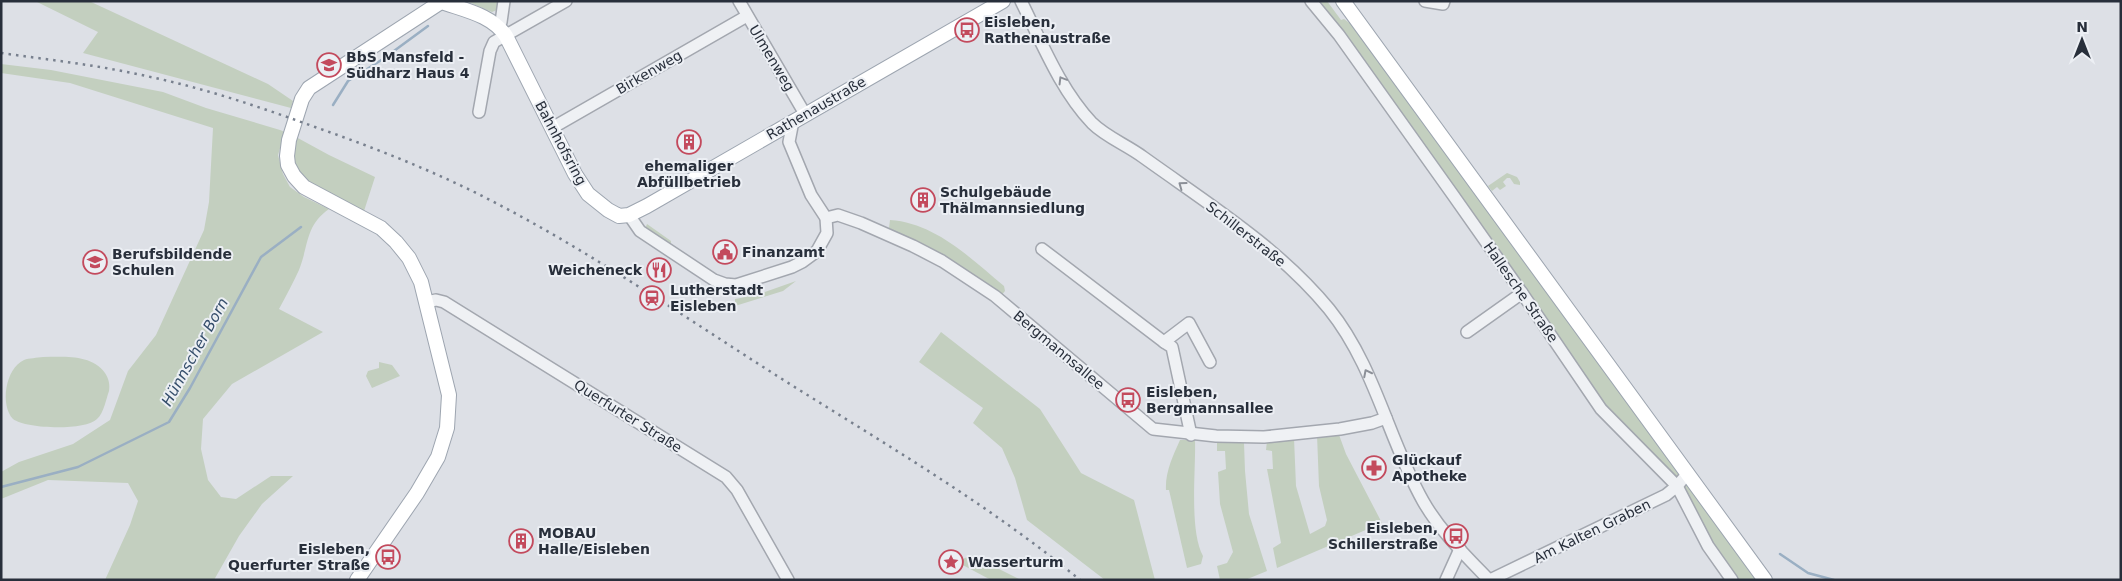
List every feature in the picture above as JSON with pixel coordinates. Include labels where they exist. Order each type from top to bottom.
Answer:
[{"type":"main road","points":[[357,580],[425,480],[438,457],[445,440],[449,412],[449,395],[417,272],[396,242],[372,222],[304,187],[294,176],[286,156],[289,140],[302,99],[310,88],[441,1],[482,16],[502,30]]},
{"type":"main road","name":"Rathenaustraße","points":[[629,215],[1003,1]]},
{"type":"main road","name":"Hallesche Straße","points":[[1343,1],[1765,580]]},
{"type":"main road","name":"Bahnhofsring","points":[[502,30],[588,194],[614,214],[629,215]]},
{"type":"street","points":[[502,30],[501,22],[504,1]]},
{"type":"street","points":[[478,112],[490,51],[502,30],[566,1]]},
{"type":"street","name":"Ulmenweg","points":[[739,1],[799,118]]},
{"type":"street","name":"Schillerstraße","points":[[1021,1],[1058,74],[1076,104],[1094,125],[1135,151],[1275,253],[1329,309],[1350,340],[1379,396],[1386,418],[1423,501],[1443,529],[1490,580]]},
{"type":"street","name":"Hallesche Straße","points":[[1312,1],[1522,293],[1601,409],[1677,486],[1708,546],[1732,580]]},
{"type":"street","points":[[1424,1],[1443,4],[1444,1]]},
{"type":"street","name":"Birkenweg","points":[[552,128],[746,16]]},
{"type":"street","points":[[629,215],[640,231],[714,280],[730,285],[742,283],[802,262],[817,251],[827,233],[826,218],[811,195],[790,142],[799,118]]},
{"type":"street","points":[[771,134],[790,142]]},
{"type":"street","name":"Bergmannsallee","points":[[826,218],[838,215],[861,223],[942,261],[995,296],[1154,429],[1242,438],[1287,436],[1372,423],[1386,418]]},
{"type":"street","points":[[1042,249],[1172,347],[1191,434]]},
{"type":"street","points":[[1467,332],[1522,293]]},
{"type":"street","name":"Querfurter Straße","points":[[426,302],[436,300],[444,302],[726,477],[737,490],[788,580]]},
{"type":"street","points":[[1164,342],[1189,323],[1210,362]]},
{"type":"street","name":"Am Kalten Graben","points":[[1490,580],[1666,495],[1688,473]]},
{"type":"street","points":[[1446,580],[1460,549]]},
{"type":"green space","points":[[35,1],[89,1],[268,84],[293,101],[291,108],[83,53],[98,32]]},
{"type":"green space","points":[[466,1],[503,1],[502,8],[492,12]]},
{"type":"green space","points":[[1315,1],[1327,1],[1341,20],[1344,19],[1359,30],[1760,580],[1738,580],[1706,536],[1683,491],[1603,404]]},
{"type":"green space","points":[[1,64],[51,70],[163,92],[206,108],[285,132],[278,155],[283,174],[290,187],[304,197],[329,209],[321,215],[312,229],[299,270],[279,309],[323,332],[232,384],[203,419],[201,449],[208,480],[221,497],[236,499],[271,476],[293,476],[262,504],[239,536],[214,580],[105,580],[130,525],[138,501],[128,483],[48,480],[1,499],[1,472],[19,462],[73,444],[110,420],[128,371],[156,335],[204,230],[209,202],[213,128],[70,83],[1,73]]},
{"type":"green space","points":[[296,137],[375,177],[364,211],[359,211],[319,192],[301,178],[295,170],[292,157],[292,148]]},
{"type":"green space","points":[[1507,173],[1517,177],[1520,185],[1514,184],[1510,178],[1507,178],[1503,182],[1506,186],[1500,190],[1497,187],[1492,191],[1488,186]]},
{"type":"green space","points":[[890,220],[923,228],[938,235],[966,254],[1004,286],[1005,291],[1000,297],[931,249],[889,228]]},
{"type":"green space","points":[[647,224],[671,241],[671,245],[645,229]]},
{"type":"green space","points":[[796,281],[783,291],[735,306],[735,299],[756,295]]},
{"type":"green space","points":[[941,332],[1040,409],[1081,473],[1134,500],[1155,580],[1105,580],[1027,520],[1015,478],[1002,448],[973,423],[983,408],[919,362]]},
{"type":"green space","points":[[43,357],[68,357],[85,360],[92,362],[105,373],[109,382],[109,391],[103,410],[97,419],[90,423],[69,427],[42,427],[13,419],[9,413],[6,397],[6,388],[12,371],[24,360]]},
{"type":"green space","points":[[379,362],[392,365],[400,376],[372,388],[366,376],[368,371],[379,368]]},
{"type":"green space","points":[[1338,432],[1346,454],[1382,523],[1277,568],[1273,548],[1281,543],[1267,469],[1273,469],[1272,451],[1266,450],[1267,441],[1294,438],[1296,486],[1310,534],[1325,526],[1327,520],[1319,486],[1317,435]]},
{"type":"green space","points":[[1180,440],[1195,440],[1194,500],[1196,531],[1203,556],[1201,564],[1187,568],[1169,490],[1166,490],[1168,470]]},
{"type":"green space","points":[[1217,442],[1244,443],[1249,514],[1267,571],[1245,580],[1220,580],[1217,566],[1227,563],[1233,552],[1220,504],[1218,472],[1226,469],[1225,451],[1217,451]]},
{"type":"green space","points":[[971,555],[1021,580],[991,580],[957,562]]},
{"type":"waterway","name":"Hünnscher Born","points":[[333,105],[348,81],[383,59],[428,26]]},
{"type":"waterway","name":"Hünnscher Born","points":[[1,487],[78,467],[169,422],[190,388],[261,257],[301,227]]},
{"type":"waterway","points":[[1780,554],[1808,573],[1834,580]]},
{"type":"railway","points":[[1,53],[110,69],[168,81],[232,98],[360,143],[469,189],[528,220],[601,263],[896,450],[1008,525],[1080,580]]},
{"type":"place","name":"Eisleben, Rathenaustraße","points":[[967,30]]},
{"type":"place","name":"BbS Mansfeld - Südharz Haus 4","points":[[329,65]]},
{"type":"place","name":"ehemaliger Abfüllbetrieb","points":[[689,142]]},
{"type":"place","name":"Schulgebäude Thälmannsiedlung","points":[[923,200]]},
{"type":"place","name":"Finanzamt","points":[[725,252]]},
{"type":"place","name":"Berufsbildende Schulen","points":[[95,262]]},
{"type":"place","name":"Weicheneck","points":[[659,270]]},
{"type":"place","name":"Lutherstadt Eisleben","points":[[652,298]]},
{"type":"place","name":"Eisleben, Bergmannsallee","points":[[1128,400]]},
{"type":"place","name":"Glückauf Apotheke","points":[[1374,468]]},
{"type":"place","name":"Eisleben, Schillerstraße","points":[[1456,536]]},
{"type":"place","name":"MOBAU Halle/Eisleben","points":[[521,541]]},
{"type":"place","name":"Eisleben, Querfurter Straße","points":[[388,557]]},
{"type":"place","name":"Wasserturm","points":[[951,562]]}]
